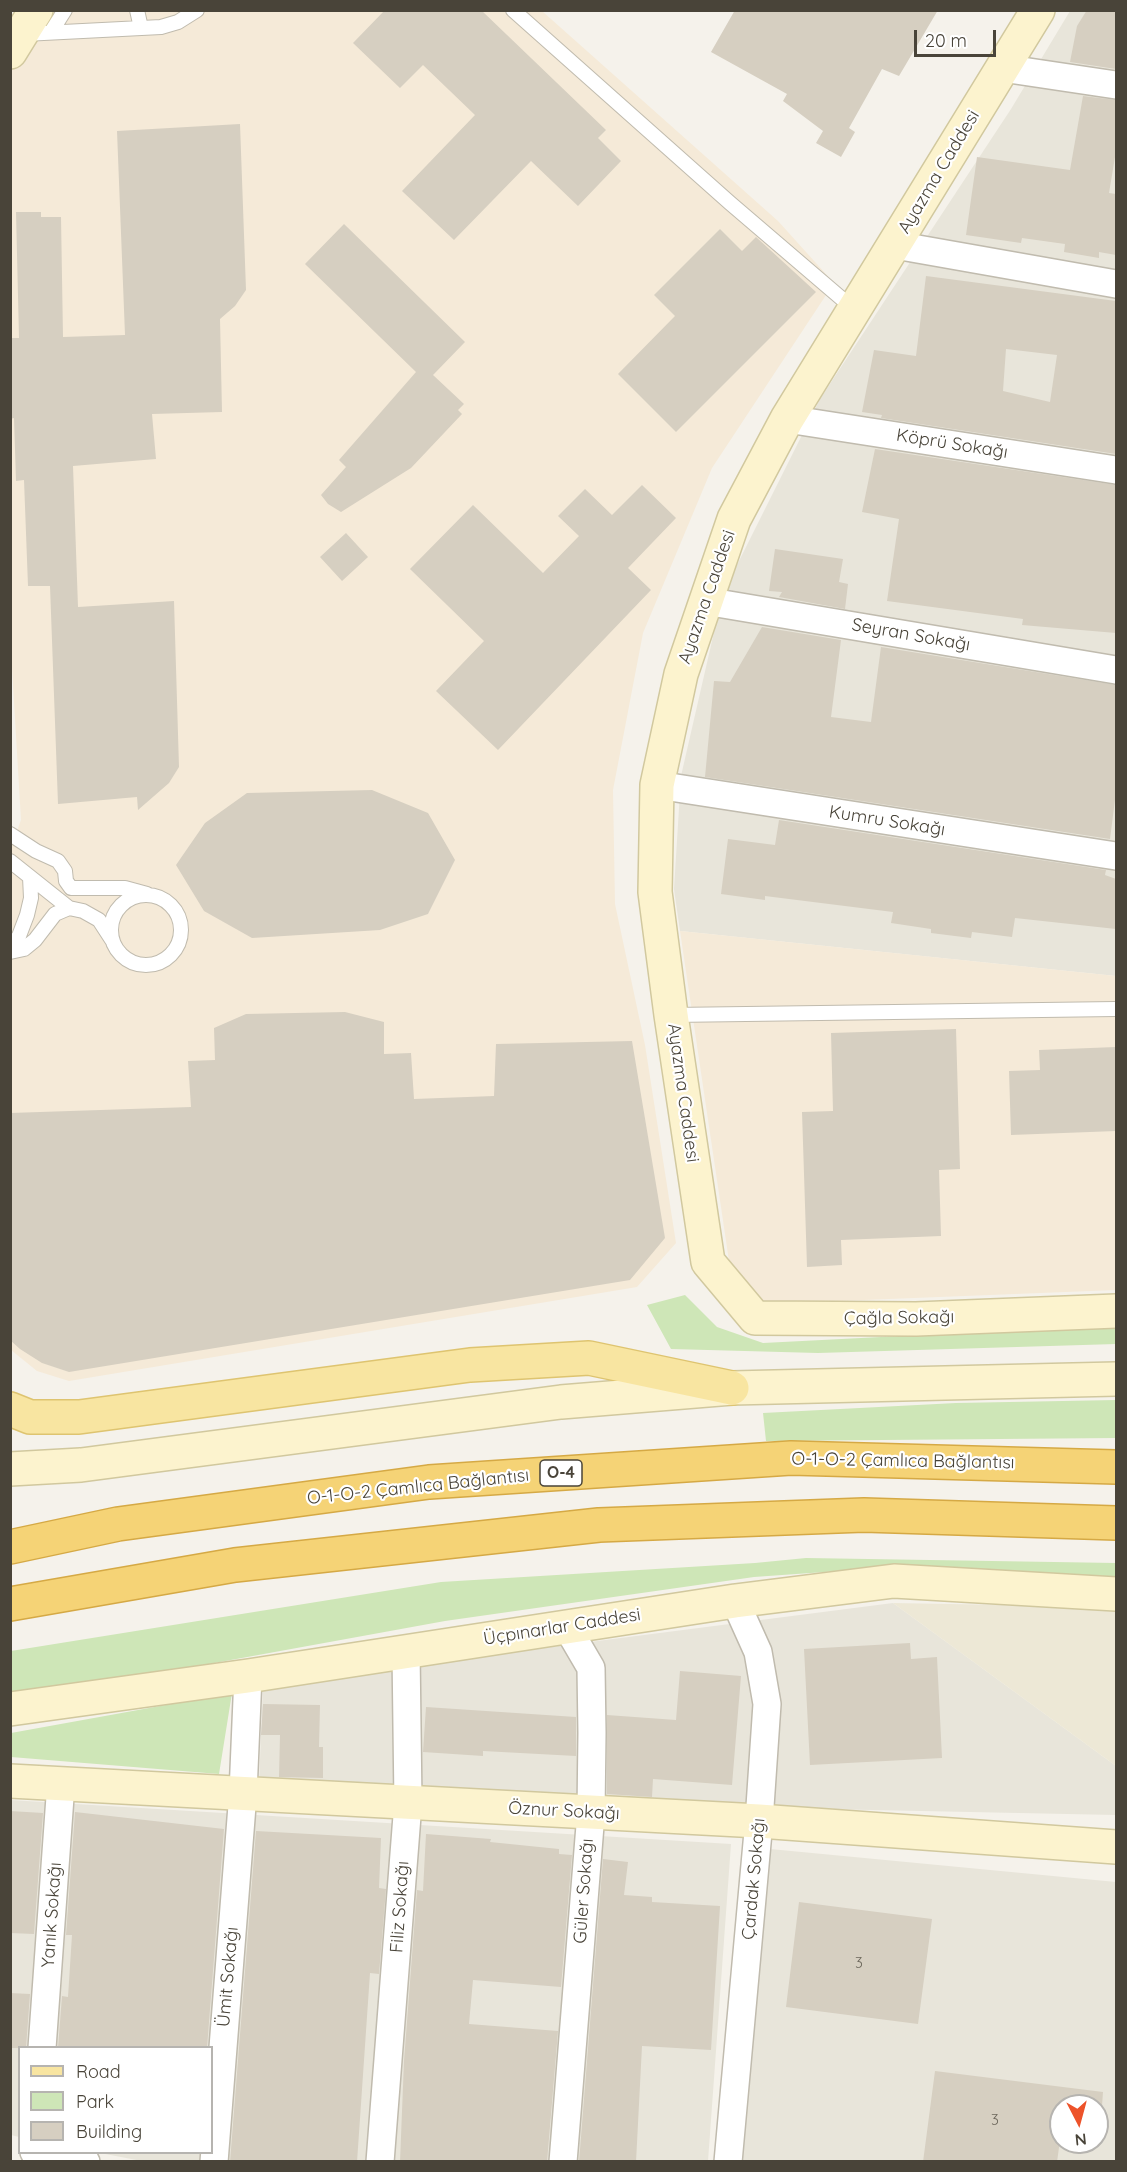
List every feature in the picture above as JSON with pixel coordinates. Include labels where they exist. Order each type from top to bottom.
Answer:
[{"type":"highway","name":"O-1-O-2 Çamlıca Bağlantısı","points":[[10,1547],[118,1524],[441,1481],[791,1458],[1116,1467]]},
{"type":"highway","points":[[10,1604],[235,1565],[599,1525],[864,1515],[1116,1523]]},
{"type":"main road","points":[[10,1409],[30,1417],[80,1417],[470,1365],[589,1358],[732,1388]]},
{"type":"street","name":"Ayazma Caddesi","points":[[708,1262],[655,892],[657,785],[681,674],[734,519],[787,419],[1038,10]]},
{"type":"street","points":[[1002,68],[1116,85]]},
{"type":"street","points":[[895,245],[1116,284]]},
{"type":"street","name":"Köprü Sokağı","points":[[787,419],[1116,470]]},
{"type":"street","name":"Seyran Sokağı","points":[[705,601],[1116,670]]},
{"type":"street","name":"Kumru Sokağı","points":[[657,785],[1116,856]]},
{"type":"street","name":"Çağla Sokağı","points":[[708,1262],[755,1318],[916,1318],[1116,1311]]},
{"type":"street","points":[[10,1469],[81,1465],[561,1402],[732,1388],[1116,1378]]},
{"type":"street","name":"Üçpınarlar Caddesi","points":[[10,1709],[248,1676],[735,1601],[894,1581],[1116,1594]]},
{"type":"street","name":"Çardak Sokağı","points":[[728,2162],[759,1821],[767,1704],[758,1652],[735,1601]]},
{"type":"street","name":"Güler Sokağı","points":[[563,2162],[591,1813],[591,1668],[567,1627]]},
{"type":"street","name":"Filiz Sokağı","points":[[380,2162],[408,1803],[406,1652]]},
{"type":"street","points":[[243,1793],[248,1676]]},
{"type":"street","name":"Öznur Sokağı","points":[[10,1781],[759,1821],[1116,1847]]},
{"type":"street","name":"Yanık Sokağı","points":[[42,2046],[61,1783]]},
{"type":"street","name":"Ümit Sokağı","points":[[214,2162],[243,1793]]},
{"type":"street","points":[[40,2154],[86,2162]]},
{"type":"lane","points":[[30,32],[65,10]]},
{"type":"lane","points":[[137,10],[141,28]]},
{"type":"lane","points":[[30,32],[161,27],[177,22],[197,10]]},
{"type":"lane","points":[[513,10],[730,203],[855,310]]},
{"type":"lane","points":[[10,834],[36,851],[58,861],[65,871],[66,881],[71,888],[125,888],[160,897],[177,912],[182,934],[178,945],[171,955],[149,966],[126,959],[117,951],[99,920],[83,911],[69,908],[10,861]]},
{"type":"lane","points":[[10,950],[19,936],[27,915],[31,898],[30,877]]},
{"type":"lane","points":[[112,940],[113,917],[119,908],[128,900],[149,895]]},
{"type":"lane","points":[[10,950],[24,949],[35,940],[55,914],[69,908]]},
{"type":"lane","points":[[671,1015],[1116,1009]]},
{"type":"shaded area","points":[[17,10],[542,11],[778,221],[834,283],[712,468],[643,633],[613,790],[615,904],[645,1045],[676,1243],[637,1287],[69,1381],[37,1371],[11,1350],[10,850],[21,820],[10,634],[10,24]]},
{"type":"shaded area","points":[[1070,11],[1116,11],[1116,976],[680,931],[674,889],[681,776],[723,593],[820,399],[1011,109]]},
{"type":"shaded area","points":[[680,931],[1116,976],[1116,1290],[763,1304],[729,1261]]},
{"type":"shaded area","points":[[893,1603],[1116,1766],[1116,1815],[775,1808],[259,1785],[263,1684]]},
{"type":"shaded area","points":[[893,1603],[1116,1607],[1116,1766]]},
{"type":"shaded area","points":[[10,1800],[731,1844],[708,2161],[147,2162],[105,2154],[213,2154],[213,2046],[18,2046],[18,2137],[11,2135]]},
{"type":"shaded area","points":[[770,1849],[1116,1882],[1116,2161],[738,2162]]},
{"type":"green space","points":[[685,1295],[717,1327],[763,1343],[1116,1325],[1116,1344],[818,1353],[671,1349],[647,1305]]},
{"type":"green space","points":[[1116,1400],[1116,1438],[766,1441],[763,1413],[956,1403]]},
{"type":"green space","points":[[806,1558],[1116,1563],[1116,1580],[895,1567],[754,1577],[445,1621],[88,1686],[11,1697],[11,1651],[441,1582]]},
{"type":"green space","points":[[232,1693],[219,1774],[11,1757],[11,1733]]},
{"type":"building","points":[[385,10],[481,10],[606,130],[598,138],[621,161],[578,206],[531,161],[454,240],[402,191],[475,115],[423,65],[400,88],[353,43]]},
{"type":"building","points":[[735,10],[938,10],[899,76],[882,69],[849,128],[855,132],[841,157],[816,143],[823,131],[783,101],[787,94],[711,52]]},
{"type":"building","points":[[1087,10],[1116,10],[1116,69],[1070,62],[1077,26]]},
{"type":"building","points":[[1083,96],[1116,100],[1116,151],[1109,193],[1116,194],[1116,255],[1099,252],[1099,258],[1064,252],[1065,244],[1022,238],[1021,243],[966,235],[977,157],[1070,170]]},
{"type":"building","points":[[240,124],[246,290],[235,306],[220,319],[222,412],[152,414],[156,459],[73,466],[78,607],[174,601],[179,767],[169,783],[138,810],[137,797],[58,804],[50,586],[28,586],[24,480],[16,481],[14,418],[10,419],[10,338],[19,338],[16,212],[41,212],[41,217],[61,217],[63,337],[125,335],[117,131]]},
{"type":"building","points":[[344,224],[465,342],[433,375],[464,404],[458,410],[462,414],[411,468],[341,512],[328,504],[321,495],[346,467],[339,460],[416,372],[305,264]]},
{"type":"building","points":[[720,229],[742,251],[756,237],[816,292],[676,432],[618,374],[675,316],[654,295]]},
{"type":"building","points":[[926,276],[1116,301],[1116,454],[881,418],[882,415],[862,412],[874,350],[916,356]],"holes":[[[1006,349],[1057,355],[1050,402],[1003,391]]]},
{"type":"building","points":[[875,449],[1116,485],[1116,633],[1022,625],[1023,619],[887,601],[899,519],[862,512]]},
{"type":"building","points":[[642,485],[676,518],[628,568],[651,590],[498,750],[436,691],[484,641],[410,569],[473,505],[543,573],[579,536],[558,516],[585,489],[612,515]]},
{"type":"building","points":[[346,533],[368,557],[342,581],[320,557]]},
{"type":"building","points":[[775,549],[843,559],[839,582],[848,584],[845,609],[779,597],[782,592],[769,591]]},
{"type":"building","points":[[762,627],[841,640],[831,717],[871,722],[881,647],[1116,685],[1116,792],[1110,839],[705,777],[714,681],[730,682]]},
{"type":"building","points":[[372,790],[428,813],[455,860],[428,914],[380,930],[252,938],[204,911],[176,865],[205,823],[247,793]]},
{"type":"building","points":[[779,820],[1106,870],[1105,875],[1116,879],[1116,929],[1015,918],[1012,937],[972,932],[971,938],[931,933],[931,929],[891,923],[893,912],[765,896],[765,900],[721,894],[728,839],[775,845]]},
{"type":"building","points":[[345,1012],[384,1022],[384,1054],[411,1053],[414,1099],[494,1096],[496,1044],[632,1041],[665,1238],[630,1280],[69,1372],[42,1363],[10,1340],[10,1113],[191,1107],[188,1061],[215,1060],[214,1028],[246,1014]]},
{"type":"building","points":[[956,1029],[960,1169],[939,1170],[941,1236],[841,1240],[842,1265],[807,1267],[802,1112],[833,1111],[831,1033]]},
{"type":"building","points":[[1116,1047],[1116,1131],[1011,1135],[1009,1071],[1040,1070],[1039,1050]]},
{"type":"building","points":[[910,1643],[911,1659],[937,1657],[942,1758],[810,1765],[804,1649]]},
{"type":"building","points":[[680,1671],[741,1676],[732,1785],[653,1779],[652,1797],[607,1794],[607,1715],[676,1720]]},
{"type":"building","points":[[263,1704],[320,1705],[319,1747],[323,1747],[323,1778],[279,1777],[280,1735],[261,1735]]},
{"type":"building","points":[[426,1707],[576,1717],[576,1756],[483,1751],[483,1756],[423,1752]]},
{"type":"building","points":[[10,1811],[43,1813],[34,1934],[10,1933]]},
{"type":"building","points":[[75,1812],[224,1829],[207,2046],[58,2046],[62,1996],[68,1997],[72,1935],[66,1935]]},
{"type":"building","points":[[256,1831],[381,1838],[379,1888],[386,1889],[379,1974],[370,1973],[357,2162],[230,2162]]},
{"type":"building","points":[[426,1834],[491,1839],[490,1842],[559,1849],[559,1854],[572,1855],[561,1987],[473,1980],[469,2024],[558,2031],[547,2162],[400,2162],[404,2061],[417,1890],[423,1891]]},
{"type":"building","points":[[603,1859],[628,1862],[624,1895],[652,1897],[652,1902],[720,1906],[711,2050],[642,2046],[636,2162],[579,2162]]},
{"type":"building","points":[[799,1902],[932,1919],[918,2024],[786,2007]]},
{"type":"building","points":[[10,1993],[30,1994],[26,2046],[10,2048]]},
{"type":"building","points":[[935,2071],[1103,2092],[1103,2094],[1049,2094],[1049,2154],[1058,2154],[1057,2162],[923,2162]]}]
